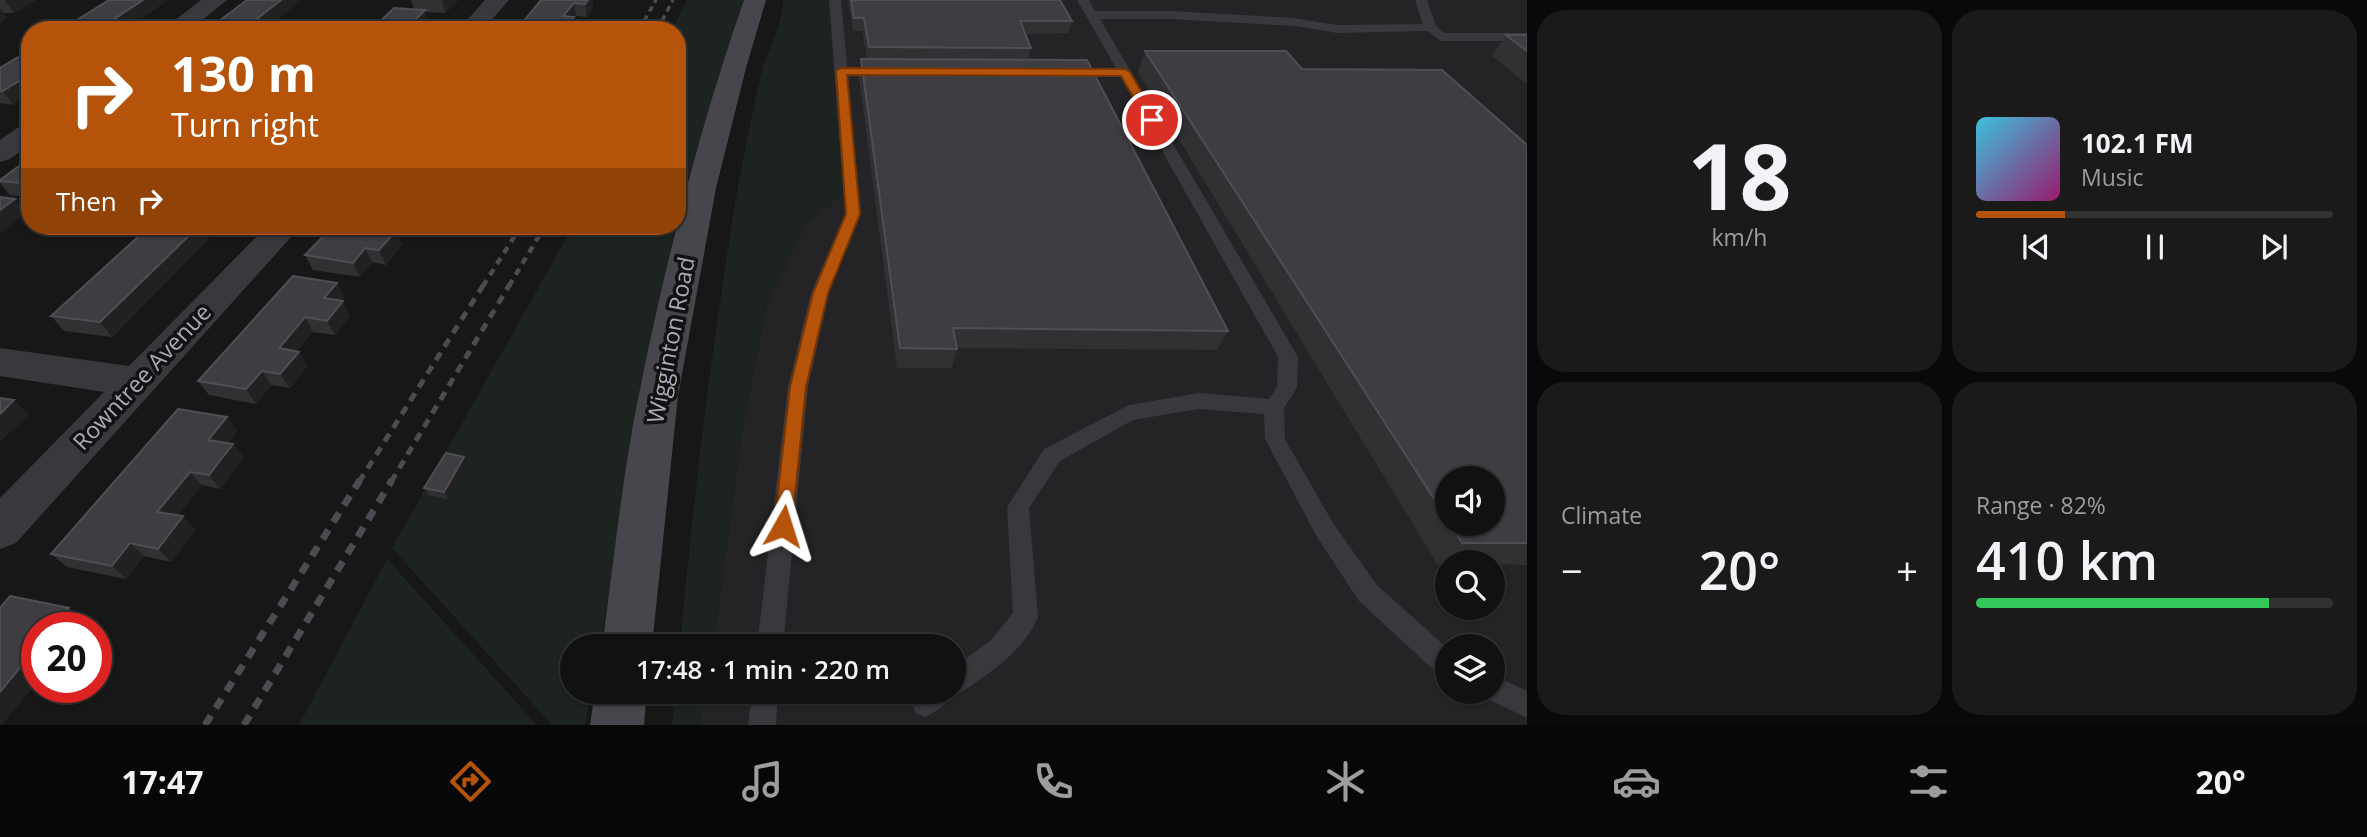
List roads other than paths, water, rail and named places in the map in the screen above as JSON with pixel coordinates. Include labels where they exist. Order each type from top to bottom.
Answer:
[{"type":"main road","name":"Wigginton Road","points":[[628,634],[658,396],[701,188],[733,68],[755,0]]},
{"type":"main road","points":[[617,725],[619,704]]},
{"type":"street","points":[[187,21],[216,0]]},
{"type":"street","points":[[478,21],[498,0]]},
{"type":"street","points":[[0,153],[21,138]]},
{"type":"street","name":"Rowntree Avenue","points":[[0,529],[276,235]]},
{"type":"street","points":[[0,362],[136,382]]},
{"type":"lane","points":[[771,634],[798,387],[820,293],[853,214],[848,71],[835,0]]},
{"type":"lane","points":[[1421,0],[1430,27],[1441,37],[1527,37]]},
{"type":"lane","points":[[1087,8],[1294,22],[1337,29],[1430,27]]},
{"type":"lane","points":[[1087,8],[1288,358],[1287,388],[1274,407],[1275,439],[1325,530],[1368,593],[1435,654]]},
{"type":"lane","points":[[1057,72],[1125,72]]},
{"type":"lane","points":[[966,674],[1000,649],[1026,617],[1018,507],[1052,454],[1129,413],[1199,401],[1274,407]]},
{"type":"lane","points":[[1505,694],[1527,705]]},
{"type":"lane","points":[[762,725],[764,704]]},
{"type":"railway","points":[[644,21],[656,0]]},
{"type":"railway","points":[[662,21],[673,0]]},
{"type":"railway","points":[[483,286],[515,235]]},
{"type":"railway","points":[[509,286],[540,235]]},
{"type":"railway","points":[[359,482],[484,284]]},
{"type":"railway","points":[[391,482],[510,284]]},
{"type":"railway","points":[[205,725],[360,480]]},
{"type":"railway","points":[[244,725],[392,480]]}]
